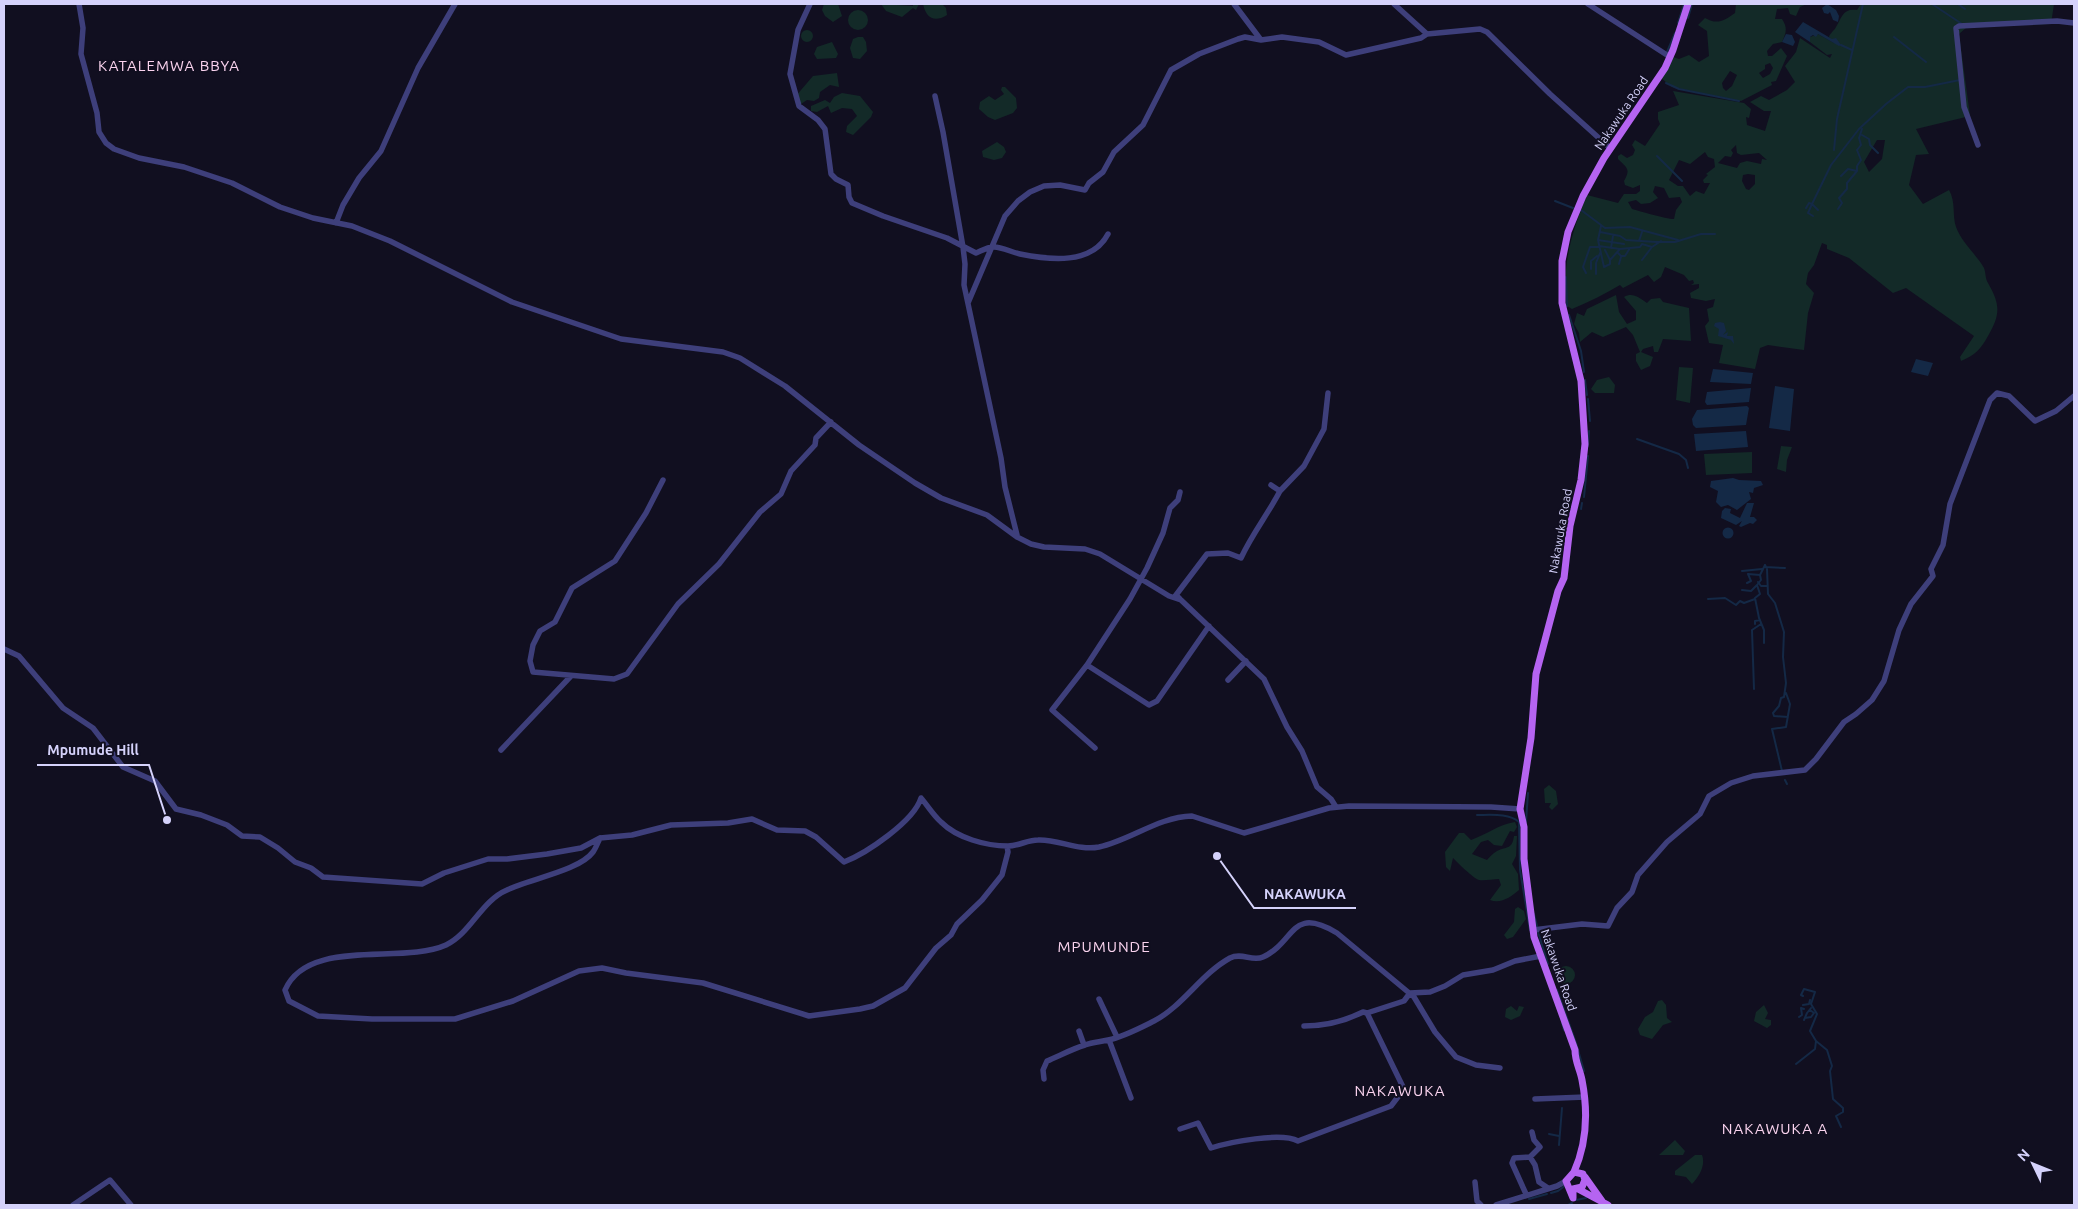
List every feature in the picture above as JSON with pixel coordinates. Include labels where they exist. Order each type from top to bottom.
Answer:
[{"type":"main road","name":"Nakawuka Road","points":[[1574,1172],[1582,1154],[1585,1097],[1581,1076],[1575,1061],[1575,1050],[1533,930],[1524,859],[1524,827],[1520,809],[1531,738],[1536,674],[1558,591],[1564,578],[1570,526],[1581,480],[1585,444],[1581,382],[1562,303],[1562,261],[1574,217],[1610,148],[1648,94],[1670,56],[1688,4]]},
{"type":"main road","points":[[1568,1205],[1573,1198],[1573,1189],[1578,1189],[1584,1184],[1582,1154]]},
{"type":"main road","points":[[1573,1198],[1566,1180],[1574,1172],[1583,1175],[1606,1204]]},
{"type":"main road","points":[[1578,1189],[1606,1204]]},
{"type":"street","points":[[79,4],[83,28],[80,54],[97,113],[99,132],[114,149],[139,158],[184,166],[232,183],[280,207],[313,218],[352,226],[390,242],[512,302],[621,339],[723,352],[740,358],[786,386],[859,445],[915,483],[941,498],[987,515],[1009,528],[1017,537],[1044,547],[1068,547],[1100,554],[1169,596],[1181,600]]},
{"type":"street","points":[[336,223],[343,206],[360,178],[381,151],[418,68],[455,4]]},
{"type":"street","points":[[810,4],[798,30],[790,74],[799,106],[818,120],[825,129],[831,174],[848,185],[849,197],[852,203],[947,238],[976,253],[992,246],[1022,254],[1058,259],[1097,250],[1108,234]]},
{"type":"street","points":[[1234,4],[1261,40]]},
{"type":"street","points":[[1394,4],[1426,34]]},
{"type":"street","points":[[1588,4],[1670,56]]},
{"type":"street","points":[[1978,145],[1964,107],[1956,28],[1959,26],[2057,21],[2074,24]]},
{"type":"street","points":[[968,303],[984,259],[1005,216],[1030,192],[1044,186],[1060,185],[1086,190],[1088,183],[1103,172],[1114,152],[1143,125],[1171,70],[1199,54],[1245,37],[1261,40],[1282,37],[1319,42],[1346,55],[1421,38],[1426,34],[1480,29],[1487,32],[1550,94],[1610,148]]},
{"type":"street","points":[[935,96],[966,264],[964,285],[1017,537]]},
{"type":"street","points":[[1328,393],[1324,429],[1304,466],[1280,491],[1267,516],[1251,536],[1241,558],[1228,554],[1207,554],[1176,595],[1264,679],[1287,726],[1302,751],[1318,787],[1336,807]]},
{"type":"street","points":[[1533,930],[1582,924],[1608,926],[1617,908],[1632,892],[1638,875],[1667,842],[1700,814],[1709,796],[1731,783],[1753,776],[1805,770],[1816,759],[1844,722],[1872,700],[1884,681],[1899,630],[1910,604],[1933,576],[1931,569],[1943,545],[1950,504],[1990,400],[1997,393],[2004,394],[2035,421],[2056,411],[2074,396]]},
{"type":"street","points":[[663,480],[646,513],[615,562],[572,588],[555,622],[540,631],[533,645],[530,661],[533,672],[614,679],[627,674],[678,604],[719,564],[760,512],[781,494],[791,471],[814,445],[816,438],[831,422]]},
{"type":"street","points":[[1271,485],[1280,491]]},
{"type":"street","points":[[1095,748],[1052,710],[1087,665],[1142,578],[1163,533],[1170,508],[1178,500],[1180,492]]},
{"type":"street","points":[[1087,665],[1149,705],[1157,700],[1209,626]]},
{"type":"street","points":[[4,649],[19,656],[62,708],[93,728],[123,767],[155,782],[176,809],[201,815],[227,825],[242,836],[260,837],[278,848],[295,862],[311,868],[323,877],[422,884],[444,873],[488,859],[507,859],[581,848],[600,838],[632,835],[678,824],[728,823],[752,819],[777,830],[805,831],[816,837],[844,862],[901,826],[918,809],[922,798],[941,823],[956,833],[974,841],[1007,846],[1038,840],[1096,847],[1126,839],[1155,824],[1184,816],[1192,816],[1244,833],[1336,807],[1408,806],[1520,809]]},
{"type":"street","points":[[1228,680],[1246,661]]},
{"type":"street","points":[[501,750],[571,676]]},
{"type":"street","points":[[600,838],[593,853],[577,863],[496,895],[458,938],[445,946],[412,953],[360,954],[327,959],[301,971],[290,979],[285,990],[289,1001],[318,1016],[372,1019],[455,1019],[513,1001],[580,971],[602,968],[703,983],[809,1016],[860,1009],[873,1006],[905,988],[936,948],[951,935],[958,924],[982,900],[1002,875],[1008,852],[1007,846]]},
{"type":"street","points":[[1044,1079],[1045,1063],[1084,1045],[1110,1040],[1166,1014],[1201,980],[1228,960],[1236,955],[1254,958],[1264,956],[1295,928],[1309,922],[1328,927],[1337,932],[1410,993],[1435,1032],[1456,1057],[1476,1066],[1500,1068]]},
{"type":"street","points":[[1410,993],[1430,992],[1445,986],[1463,975],[1493,970],[1515,961],[1541,956]]},
{"type":"street","points":[[1304,1026],[1324,1026],[1338,1023],[1363,1012],[1367,1013],[1404,1001],[1410,993]]},
{"type":"street","points":[[1099,999],[1116,1037]]},
{"type":"street","points":[[1180,1129],[1198,1123],[1211,1148],[1236,1141],[1282,1137],[1298,1141],[1391,1106],[1404,1089],[1367,1013]]},
{"type":"street","points":[[1079,1031],[1084,1045]]},
{"type":"street","points":[[1110,1040],[1131,1098]]},
{"type":"street","points":[[1534,1099],[1585,1097]]},
{"type":"street","points":[[1526,1194],[1512,1163],[1514,1158],[1530,1157],[1540,1147],[1534,1140],[1532,1132]]},
{"type":"street","points":[[1530,1157],[1535,1165],[1539,1182],[1548,1188]]},
{"type":"street","points":[[73,1205],[110,1180],[131,1205]]},
{"type":"street","points":[[1496,1205],[1566,1180]]},
{"type":"street","points":[[1475,1182],[1477,1201],[1481,1205]]},
{"type":"green space","points":[[824,4],[838,4],[842,16],[833,22],[825,16],[822,10]]},
{"type":"green space","points":[[881,4],[913,6],[913,4],[919,4],[916,10],[913,8],[902,17],[886,11]]},
{"type":"green space","points":[[923,4],[942,4],[946,8],[947,15],[938,19],[931,18],[926,13]]},
{"type":"green space","points":[[1736,4],[1807,4],[1800,7],[1796,16],[1790,14],[1788,8],[1777,9],[1775,19],[1782,19],[1786,28],[1782,42],[1773,44],[1767,51],[1768,56],[1772,56],[1781,48],[1787,56],[1776,81],[1771,82],[1772,85],[1741,101],[1672,87],[1661,78],[1673,57],[1679,59],[1689,55],[1699,62],[1709,56],[1707,31],[1698,25],[1705,18],[1717,22],[1735,13]],"holes":[[[1770,63],[1773,68],[1770,74],[1763,78],[1759,73],[1765,69],[1765,65]],[[1730,71],[1737,75],[1732,86],[1726,91],[1722,83]]]},
{"type":"green space","points":[[1861,4],[2054,4],[2051,24],[1967,27],[1959,34],[1970,116],[1916,129],[1929,154],[1916,155],[1909,185],[1923,204],[1949,190],[1956,227],[1984,268],[1987,281],[1997,303],[1995,321],[1980,348],[1961,361],[1960,357],[1974,336],[1906,288],[1893,293],[1849,258],[1827,249],[1827,245],[1822,243],[1814,265],[1808,273],[1806,284],[1814,293],[1808,313],[1804,350],[1768,345],[1760,348],[1755,369],[1719,363],[1723,345],[1709,343],[1705,326],[1709,321],[1707,309],[1713,307],[1715,299],[1706,301],[1691,298],[1690,293],[1699,288],[1699,284],[1691,285],[1694,283],[1693,280],[1689,281],[1684,275],[1665,267],[1661,277],[1654,282],[1648,275],[1623,288],[1620,285],[1572,309],[1567,306],[1565,277],[1569,249],[1587,195],[1618,203],[1624,194],[1636,194],[1640,191],[1640,185],[1633,188],[1625,185],[1624,181],[1628,171],[1618,159],[1618,156],[1621,154],[1627,158],[1633,155],[1635,150],[1632,145],[1635,140],[1645,146],[1660,124],[1658,112],[1679,105],[1673,91],[1744,103],[1751,109],[1749,118],[1746,117],[1747,125],[1765,131],[1771,111],[1764,111],[1750,102],[1761,96],[1769,100],[1787,90],[1795,82],[1785,66],[1796,52],[1800,38],[1830,58],[1832,54],[1827,55],[1810,42],[1810,37],[1818,34],[1834,43],[1829,37],[1830,34],[1846,12],[1857,10]],"holes":[[[1877,140],[1885,140],[1882,159],[1869,172],[1864,162]],[[1736,145],[1737,153],[1741,155],[1759,153],[1767,160],[1762,159],[1761,164],[1747,161],[1740,163],[1737,168],[1718,163],[1725,156],[1731,157],[1733,153],[1731,150]],[[1705,152],[1708,157],[1714,159],[1715,167],[1706,174],[1708,175],[1703,180],[1704,183],[1710,183],[1704,194],[1696,191],[1690,196],[1683,186],[1678,186],[1669,180],[1679,160],[1690,164]],[[1743,175],[1755,175],[1755,184],[1749,190],[1746,189],[1742,181]],[[1655,186],[1664,188],[1669,198],[1680,197],[1682,202],[1676,210],[1674,219],[1632,209],[1628,202],[1636,200],[1641,204],[1650,203],[1658,198],[1653,192]]]},
{"type":"green space","points":[[858,10],[865,13],[868,20],[865,27],[858,30],[851,27],[848,20],[851,13]]},
{"type":"green space","points":[[805,30],[809,30],[813,36],[809,42],[805,42],[801,38],[801,34]]},
{"type":"green space","points":[[863,37],[866,42],[867,51],[860,59],[853,58],[850,48],[853,39]]},
{"type":"green space","points":[[832,42],[838,54],[836,58],[817,59],[814,54],[817,47]]},
{"type":"green space","points":[[837,73],[839,87],[830,85],[820,92],[819,98],[814,101],[807,100],[801,104],[795,97],[813,76]]},
{"type":"green space","points":[[1002,87],[1005,87],[1016,98],[1017,108],[1013,113],[995,120],[979,109],[980,102],[989,96],[995,100],[1004,94],[1001,90]]},
{"type":"green space","points":[[842,93],[860,96],[873,112],[871,117],[853,135],[846,132],[847,126],[857,116],[852,109],[842,108],[831,113],[828,106],[817,112],[811,111],[811,106],[825,100],[830,103],[834,97]]},
{"type":"green space","points":[[997,142],[1004,147],[1006,152],[1002,158],[994,160],[983,157],[982,151]]},
{"type":"green space","points":[[1616,295],[1619,312],[1627,324],[1636,320],[1636,311],[1624,297],[1630,295],[1636,296],[1647,303],[1651,299],[1660,298],[1663,302],[1689,308],[1691,341],[1663,339],[1658,352],[1654,352],[1653,346],[1643,349],[1641,352],[1653,357],[1650,366],[1641,370],[1636,361],[1636,354],[1640,352],[1633,335],[1626,327],[1603,337],[1592,332],[1580,342],[1579,333],[1574,324],[1577,313],[1584,316],[1587,309]]},
{"type":"green space","points":[[1679,367],[1693,368],[1690,403],[1676,400]]},
{"type":"green space","points":[[1609,377],[1615,385],[1614,393],[1595,393],[1591,389],[1597,380]]},
{"type":"green space","points":[[1781,446],[1792,447],[1787,460],[1786,472],[1777,469]]},
{"type":"green space","points":[[1752,452],[1752,473],[1706,475],[1704,454]]},
{"type":"green space","points":[[1549,785],[1556,791],[1558,804],[1552,810],[1549,807],[1551,803],[1545,803],[1544,789]]},
{"type":"green space","points":[[1515,822],[1517,827],[1514,832],[1510,831],[1502,846],[1494,845],[1488,840],[1481,842],[1472,854],[1487,860],[1496,852],[1510,846],[1514,836],[1517,836],[1516,856],[1512,864],[1518,874],[1519,890],[1513,895],[1498,901],[1490,900],[1501,885],[1499,879],[1476,879],[1453,858],[1450,871],[1446,867],[1445,852],[1459,833],[1464,833],[1471,840],[1503,825]]},
{"type":"green space","points":[[1518,907],[1524,911],[1526,919],[1513,937],[1507,939],[1504,935],[1514,922],[1515,909]]},
{"type":"green space","points":[[1562,966],[1570,966],[1575,971],[1573,982],[1562,984],[1557,979],[1557,971]]},
{"type":"green space","points":[[1662,1000],[1666,1005],[1667,1018],[1672,1022],[1663,1025],[1652,1039],[1640,1035],[1638,1029],[1645,1017],[1653,1012],[1658,1001]]},
{"type":"green space","points":[[1764,1005],[1768,1013],[1765,1019],[1771,1020],[1771,1025],[1767,1028],[1754,1021],[1756,1012]]},
{"type":"green space","points":[[1511,1006],[1517,1011],[1519,1006],[1524,1007],[1520,1016],[1511,1020],[1505,1017],[1506,1009]]},
{"type":"green space","points":[[1675,1140],[1685,1151],[1683,1155],[1659,1155]]},
{"type":"green space","points":[[1695,1155],[1702,1155],[1703,1163],[1699,1174],[1692,1184],[1686,1177],[1675,1175],[1675,1171]]},
{"type":"water","points":[[1827,4],[1836,10],[1839,16],[1838,22],[1833,20],[1830,12],[1828,14],[1824,13],[1822,8]]},
{"type":"water","points":[[1803,22],[1832,39],[1836,38],[1841,45],[1839,46],[1818,34],[1816,37],[1813,35],[1810,37],[1810,42],[1795,32]]},
{"type":"water","points":[[1786,34],[1792,35],[1795,42],[1793,46],[1782,42]]},
{"type":"water","points":[[1715,323],[1724,323],[1726,331],[1723,335],[1728,332],[1727,336],[1733,336],[1734,344],[1731,340],[1718,336],[1719,329],[1714,326]]},
{"type":"water","points":[[1916,359],[1933,363],[1928,376],[1911,372]]},
{"type":"water","points":[[1713,369],[1753,373],[1751,384],[1710,382]]},
{"type":"water","points":[[1775,386],[1794,389],[1790,431],[1769,428]]},
{"type":"water","points":[[1751,388],[1749,402],[1707,405],[1705,402],[1707,392]]},
{"type":"water","points":[[1747,406],[1749,408],[1746,425],[1696,428],[1693,425],[1692,419],[1697,410]]},
{"type":"water","points":[[1746,431],[1748,447],[1696,451],[1694,434]]},
{"type":"water","points":[[1733,478],[1761,481],[1763,485],[1754,488],[1753,493],[1749,492],[1751,499],[1737,510],[1728,505],[1721,507],[1716,502],[1718,491],[1710,487],[1711,481]]},
{"type":"water","points":[[1747,503],[1754,503],[1750,517],[1754,517],[1757,520],[1753,524],[1750,523],[1741,527],[1739,526],[1742,521],[1736,525],[1721,518],[1722,511],[1725,508],[1731,509],[1730,513],[1740,518]]},
{"type":"water","points":[[1728,527],[1734,533],[1728,539],[1722,533]]},
{"type":"waterway","points":[[1678,23],[1684,4]]},
{"type":"waterway","points":[[1688,18],[1692,4]]},
{"type":"waterway","points":[[1834,150],[1837,119],[1863,4]]},
{"type":"waterway","points":[[1932,4],[1962,24]]},
{"type":"waterway","points":[[1958,4],[1965,9]]},
{"type":"waterway","points":[[1667,52],[1675,33]]},
{"type":"waterway","points":[[1894,37],[1926,62]]},
{"type":"waterway","points":[[1841,45],[1852,50]]},
{"type":"waterway","points":[[1806,208],[1809,203],[1812,204],[1831,165],[1859,129],[1886,104],[1908,87],[1925,87],[1960,80]]},
{"type":"waterway","points":[[1666,83],[1679,89],[1739,101]]},
{"type":"waterway","points":[[1838,209],[1842,203],[1839,198],[1847,189],[1847,183],[1857,171],[1857,166],[1861,160],[1857,150],[1861,145],[1859,138],[1862,129]]},
{"type":"waterway","points":[[1862,135],[1869,139],[1870,145],[1878,153]]},
{"type":"waterway","points":[[1657,156],[1682,181]]},
{"type":"waterway","points":[[1841,176],[1848,169],[1857,171]]},
{"type":"waterway","points":[[1555,201],[1573,208]]},
{"type":"waterway","points":[[1813,216],[1808,213],[1812,204],[1818,210]]},
{"type":"waterway","points":[[1581,210],[1605,228],[1630,227],[1678,240]]},
{"type":"waterway","points":[[1601,226],[1598,240],[1604,267],[1610,264],[1610,260],[1620,249],[1640,247],[1642,244],[1652,247]]},
{"type":"waterway","points":[[1600,232],[1620,236],[1626,240],[1656,242],[1675,242],[1701,234],[1715,234]]},
{"type":"waterway","points":[[1639,241],[1642,232]]},
{"type":"waterway","points":[[1611,248],[1613,236]]},
{"type":"waterway","points":[[1598,240],[1624,244]]},
{"type":"waterway","points":[[1642,260],[1652,247],[1661,241]]},
{"type":"waterway","points":[[1599,246],[1620,249]]},
{"type":"waterway","points":[[1586,273],[1583,267],[1590,247],[1599,247]]},
{"type":"waterway","points":[[1618,253],[1621,256],[1625,256],[1630,248]]},
{"type":"waterway","points":[[1605,250],[1610,260]]},
{"type":"waterway","points":[[1596,274],[1596,263],[1600,253]]},
{"type":"waterway","points":[[1591,269],[1591,261],[1597,256]]},
{"type":"waterway","points":[[1619,264],[1621,257]]},
{"type":"waterway","points":[[1566,277],[1567,306]]},
{"type":"waterway","points":[[1569,315],[1581,351],[1584,372]]},
{"type":"waterway","points":[[1585,380],[1587,395]]},
{"type":"waterway","points":[[1588,399],[1590,421]]},
{"type":"waterway","points":[[1588,446],[1589,431]]},
{"type":"waterway","points":[[1637,439],[1679,454],[1686,460],[1688,468]]},
{"type":"waterway","points":[[1584,497],[1588,456]]},
{"type":"waterway","points":[[1581,509],[1582,503]]},
{"type":"waterway","points":[[1765,565],[1767,569],[1768,594],[1775,603],[1784,632],[1783,657],[1786,683],[1784,697],[1781,698],[1779,706],[1773,713],[1774,716],[1788,717]]},
{"type":"waterway","points":[[1764,643],[1764,630],[1759,618],[1755,598],[1760,594],[1757,585],[1761,580],[1760,575],[1765,565]]},
{"type":"waterway","points":[[1765,567],[1785,568]]},
{"type":"waterway","points":[[1742,571],[1762,569]]},
{"type":"waterway","points":[[1747,583],[1751,581],[1748,574],[1760,575]]},
{"type":"waterway","points":[[1758,582],[1761,586],[1767,586]]},
{"type":"waterway","points":[[1742,590],[1751,591],[1757,585]]},
{"type":"waterway","points":[[1708,599],[1725,598],[1736,605],[1740,601],[1744,603],[1755,599]]},
{"type":"waterway","points":[[1755,624],[1755,621],[1760,620]]},
{"type":"waterway","points":[[1754,689],[1752,630],[1761,624]]},
{"type":"waterway","points":[[1782,771],[1772,729],[1786,727],[1790,704],[1786,693]]},
{"type":"waterway","points":[[1785,780],[1787,784]]},
{"type":"waterway","points":[[1526,822],[1528,793]]},
{"type":"waterway","points":[[1477,815],[1505,816],[1519,822],[1520,870],[1530,930]]},
{"type":"waterway","points":[[1534,914],[1537,926]]},
{"type":"waterway","points":[[1538,932],[1548,964]]},
{"type":"waterway","points":[[1803,996],[1801,995],[1804,989],[1815,992],[1811,1004],[1817,1014],[1810,1031],[1816,1041],[1827,1050],[1832,1066],[1830,1071],[1833,1099],[1843,1108],[1843,1112],[1836,1116],[1841,1127]]},
{"type":"waterway","points":[[1557,990],[1584,1071]]},
{"type":"waterway","points":[[1803,1005],[1809,1004],[1810,1000]]},
{"type":"waterway","points":[[1799,1017],[1802,1015],[1801,1008],[1804,1009]]},
{"type":"waterway","points":[[1804,1020],[1811,1008]]},
{"type":"waterway","points":[[1805,1018],[1811,1017],[1814,1013],[1810,1010]]},
{"type":"waterway","points":[[1562,1023],[1564,1030]]},
{"type":"waterway","points":[[1796,1064],[1815,1049],[1816,1041]]},
{"type":"waterway","points":[[1559,1145],[1562,1108]]},
{"type":"waterway","points":[[1549,1134],[1559,1136]]},
{"type":"waterway","points":[[1551,1193],[1558,1191],[1566,1185]]},
{"type":"waterway","points":[[1529,1199],[1547,1194]]},
{"type":"waterway","points":[[1576,1200],[1586,1198]]},
{"type":"waterway","points":[[1568,1205],[1572,1203]]},
{"type":"place","name":"Mpumude Hill","points":[[167,820]]},
{"type":"place","name":"NAKAWUKA","points":[[1217,856]]},
{"type":"district","name":"KATALEMWA BBYA","points":[[169,65]]},
{"type":"district","name":"MPUMUNDE","points":[[1104,946]]},
{"type":"district","name":"NAKAWUKA","points":[[1400,1090]]},
{"type":"district","name":"NAKAWUKA A","points":[[1775,1128]]}]
